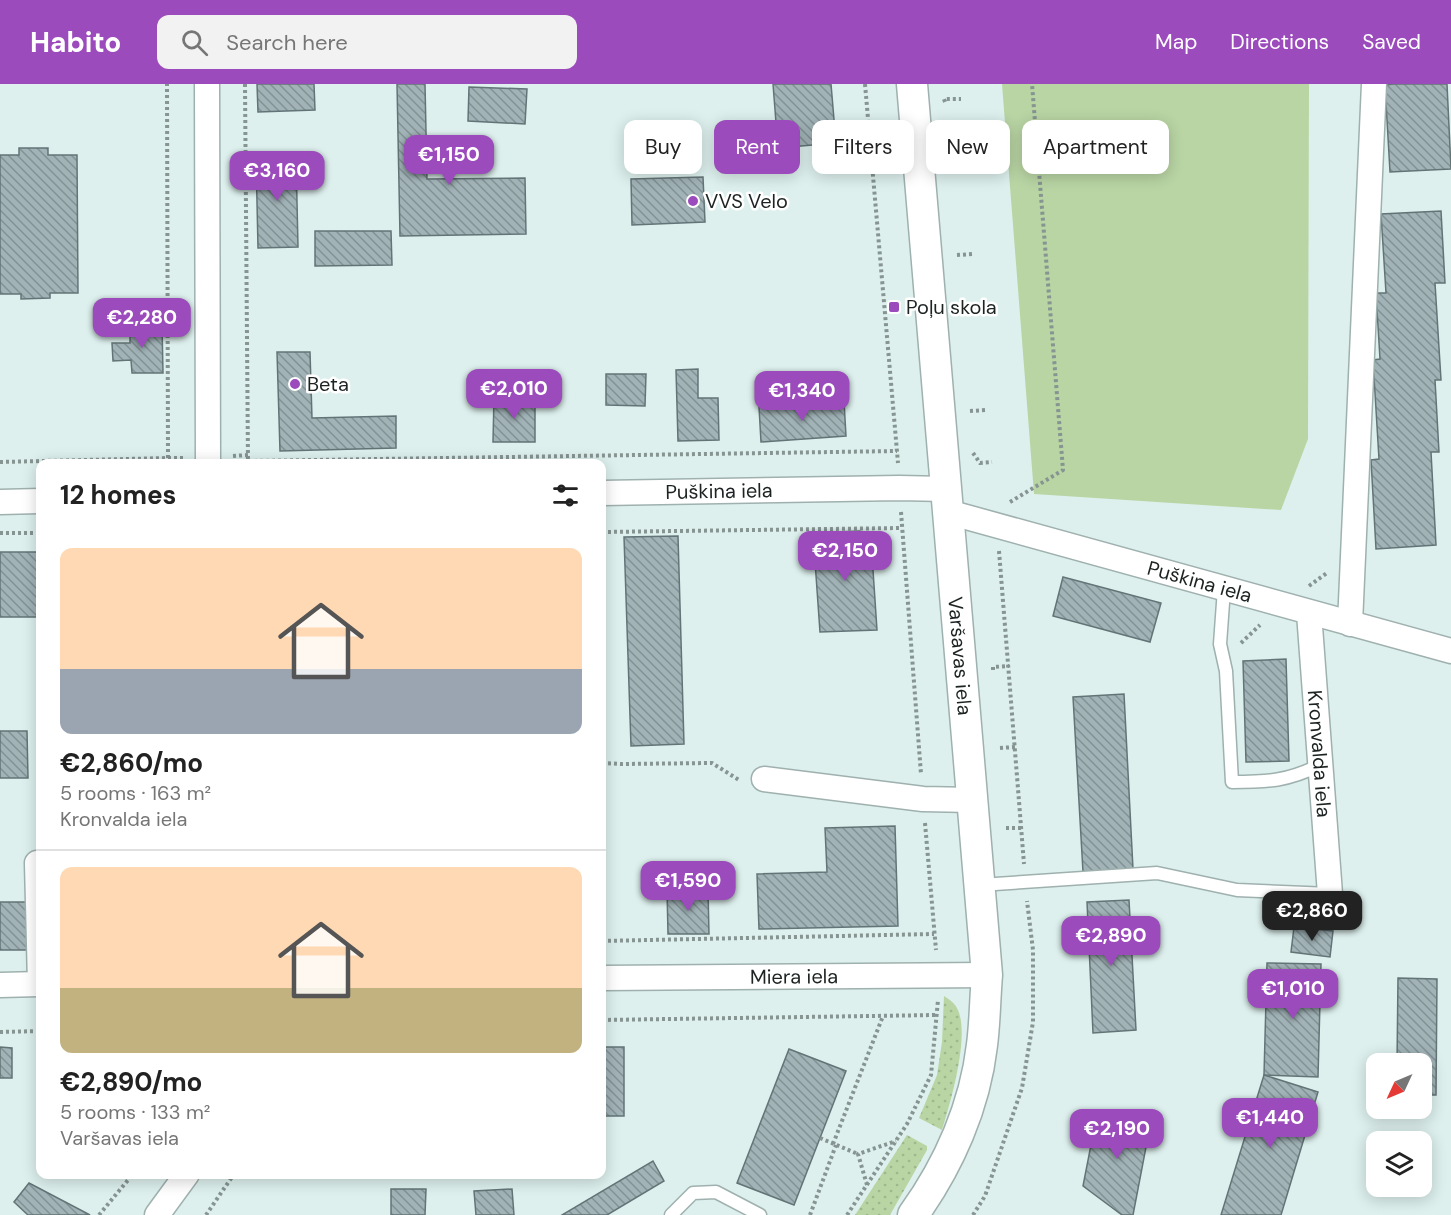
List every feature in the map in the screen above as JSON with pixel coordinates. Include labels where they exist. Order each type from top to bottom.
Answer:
[{"type":"street","points":[[207,84],[219,459]]},
{"type":"street","name":"Varšavas iela","points":[[912,84],[987,975],[982,1046],[974,1093],[955,1145],[931,1190],[915,1214]]},
{"type":"street","points":[[1350,624],[1374,84]]},
{"type":"street","name":"Puškina iela","points":[[606,493],[899,488],[947,501],[1224,589],[1451,651]]},
{"type":"street","points":[[0,502],[36,501]]},
{"type":"street","name":"Kronvalda iela","points":[[1309,613],[1330,894]]},
{"type":"street","points":[[764,779],[923,799],[972,800]]},
{"type":"street","name":"Miera iela","points":[[606,978],[987,975]]},
{"type":"street","points":[[0,985],[36,984]]},
{"type":"street","points":[[157,1215],[182,1179]]},
{"type":"lane","points":[[1224,589],[1220,644],[1226,671],[1232,782],[1271,782],[1299,776],[1320,765]]},
{"type":"lane","points":[[979,885],[1157,873],[1237,890],[1330,894]]},
{"type":"lane","points":[[671,1215],[693,1193],[716,1192],[760,1215]]},
{"type":"path","points":[[126,459],[168,458],[167,84]]},
{"type":"path","points":[[245,84],[248,459]]},
{"type":"path","points":[[320,459],[897,451],[865,84]]},
{"type":"path","points":[[1006,504],[1063,470],[1032,84]]},
{"type":"path","points":[[949,99],[961,99]]},
{"type":"path","points":[[957,255],[974,254]]},
{"type":"path","points":[[970,411],[987,410]]},
{"type":"path","points":[[0,462],[36,461]]},
{"type":"path","points":[[606,532],[902,528],[934,934],[606,941]]},
{"type":"path","points":[[0,533],[36,533]]},
{"type":"path","points":[[1280,604],[1353,556]]},
{"type":"path","points":[[1237,646],[1261,625]]},
{"type":"path","points":[[993,667],[1009,666]]},
{"type":"path","points":[[1000,748],[1015,747]]},
{"type":"path","points":[[606,763],[712,763],[740,780],[764,779]]},
{"type":"path","points":[[1006,828],[1022,828]]},
{"type":"path","points":[[606,1020],[937,1015],[931,1075],[896,1140],[847,1215]]},
{"type":"path","points":[[810,1215],[834,1144],[883,1016]]},
{"type":"path","points":[[0,1032],[36,1031]]},
{"type":"path","points":[[820,1138],[858,1154],[896,1140]]},
{"type":"path","points":[[858,1154],[867,1186]]},
{"type":"path","points":[[99,1215],[128,1179]]},
{"type":"path","points":[[206,1215],[231,1179]]},
{"type":"green space","points":[[1002,84],[1309,84],[1308,439],[1281,510],[1034,494],[1009,174],[1010,120],[1005,120]]},
{"type":"green space","points":[[944,996],[955,1005],[960,1016],[962,1031],[958,1066],[942,1130],[919,1118],[937,1075],[942,1042]]},
{"type":"green space","points":[[907,1135],[927,1146],[927,1150],[890,1215],[855,1215]]},
{"type":"building","points":[[257,84],[314,84],[315,110],[258,112]]},
{"type":"building","points":[[397,84],[425,84],[427,179],[525,178],[526,234],[400,236]]},
{"type":"building","points":[[773,84],[831,84],[834,120],[812,120],[812,145],[800,146],[800,120],[776,120]]},
{"type":"building","points":[[1447,84],[1451,169],[1390,172],[1385,85]]},
{"type":"building","points":[[469,87],[527,89],[525,124],[468,121]]},
{"type":"building","points":[[19,148],[48,148],[48,155],[77,155],[78,293],[50,293],[50,298],[21,299],[21,294],[0,294],[0,155],[19,155]]},
{"type":"building","points":[[296,156],[298,247],[258,248],[256,157]]},
{"type":"building","points":[[703,177],[705,222],[632,225],[631,179]]},
{"type":"building","points":[[1441,211],[1445,283],[1435,283],[1441,380],[1435,380],[1439,452],[1431,452],[1436,545],[1376,549],[1371,460],[1379,459],[1373,360],[1380,359],[1376,293],[1386,293],[1381,214]]},
{"type":"building","points":[[315,231],[391,231],[392,265],[315,266]]},
{"type":"building","points":[[130,325],[162,325],[163,373],[132,373],[131,360],[113,361],[112,343],[130,343]]},
{"type":"building","name":"Beta","points":[[277,352],[310,352],[312,418],[396,416],[396,448],[280,451]]},
{"type":"building","points":[[698,369],[698,398],[718,398],[719,440],[678,441],[676,370]]},
{"type":"building","points":[[606,374],[646,374],[645,406],[606,405]]},
{"type":"building","points":[[494,397],[535,397],[535,442],[493,442]]},
{"type":"building","points":[[844,401],[846,436],[761,442],[759,407]]},
{"type":"building","points":[[860,531],[871,540],[877,630],[820,632],[813,533]]},
{"type":"building","points":[[678,536],[684,744],[631,746],[624,537]]},
{"type":"building","points":[[0,552],[36,552],[36,617],[0,617]]},
{"type":"building","points":[[1063,577],[1161,603],[1150,642],[1053,616]]},
{"type":"building","points":[[1286,659],[1289,761],[1246,762],[1243,661]]},
{"type":"building","points":[[1124,694],[1133,869],[1083,872],[1073,697]]},
{"type":"building","points":[[0,731],[27,731],[28,778],[0,778]]},
{"type":"building","points":[[895,826],[898,926],[759,929],[757,874],[827,872],[825,828]]},
{"type":"building","points":[[667,890],[708,890],[709,934],[668,934]]},
{"type":"building","points":[[1129,900],[1136,1030],[1093,1033],[1087,902]]},
{"type":"building","points":[[0,902],[31,902],[31,950],[0,950]]},
{"type":"building","points":[[1294,927],[1333,931],[1330,957],[1291,952]]},
{"type":"building","points":[[1267,963],[1321,964],[1318,1077],[1264,1075]]},
{"type":"building","points":[[1398,978],[1437,979],[1436,1095],[1432,1095],[1432,1053],[1397,1053]]},
{"type":"building","points":[[0,1047],[12,1048],[12,1078],[0,1078]]},
{"type":"building","points":[[606,1047],[624,1047],[624,1116],[606,1116]]},
{"type":"building","points":[[789,1049],[846,1071],[794,1205],[737,1183]]},
{"type":"building","points":[[1264,1075],[1318,1092],[1281,1215],[1221,1215]]},
{"type":"building","points":[[1097,1114],[1152,1116],[1133,1215],[1122,1215],[1083,1186]]},
{"type":"building","points":[[653,1161],[664,1181],[607,1215],[562,1215]]},
{"type":"building","points":[[29,1183],[90,1215],[28,1215],[14,1202]]},
{"type":"building","points":[[391,1189],[426,1189],[425,1215],[391,1215]]},
{"type":"building","points":[[512,1189],[514,1215],[476,1215],[474,1191]]},
{"type":"place","name":"VVS Velo","points":[[693,201]]},
{"type":"place","name":"Poļu skola","points":[[894,307]]},
{"type":"place","name":"Beta","points":[[295,384]]}]
